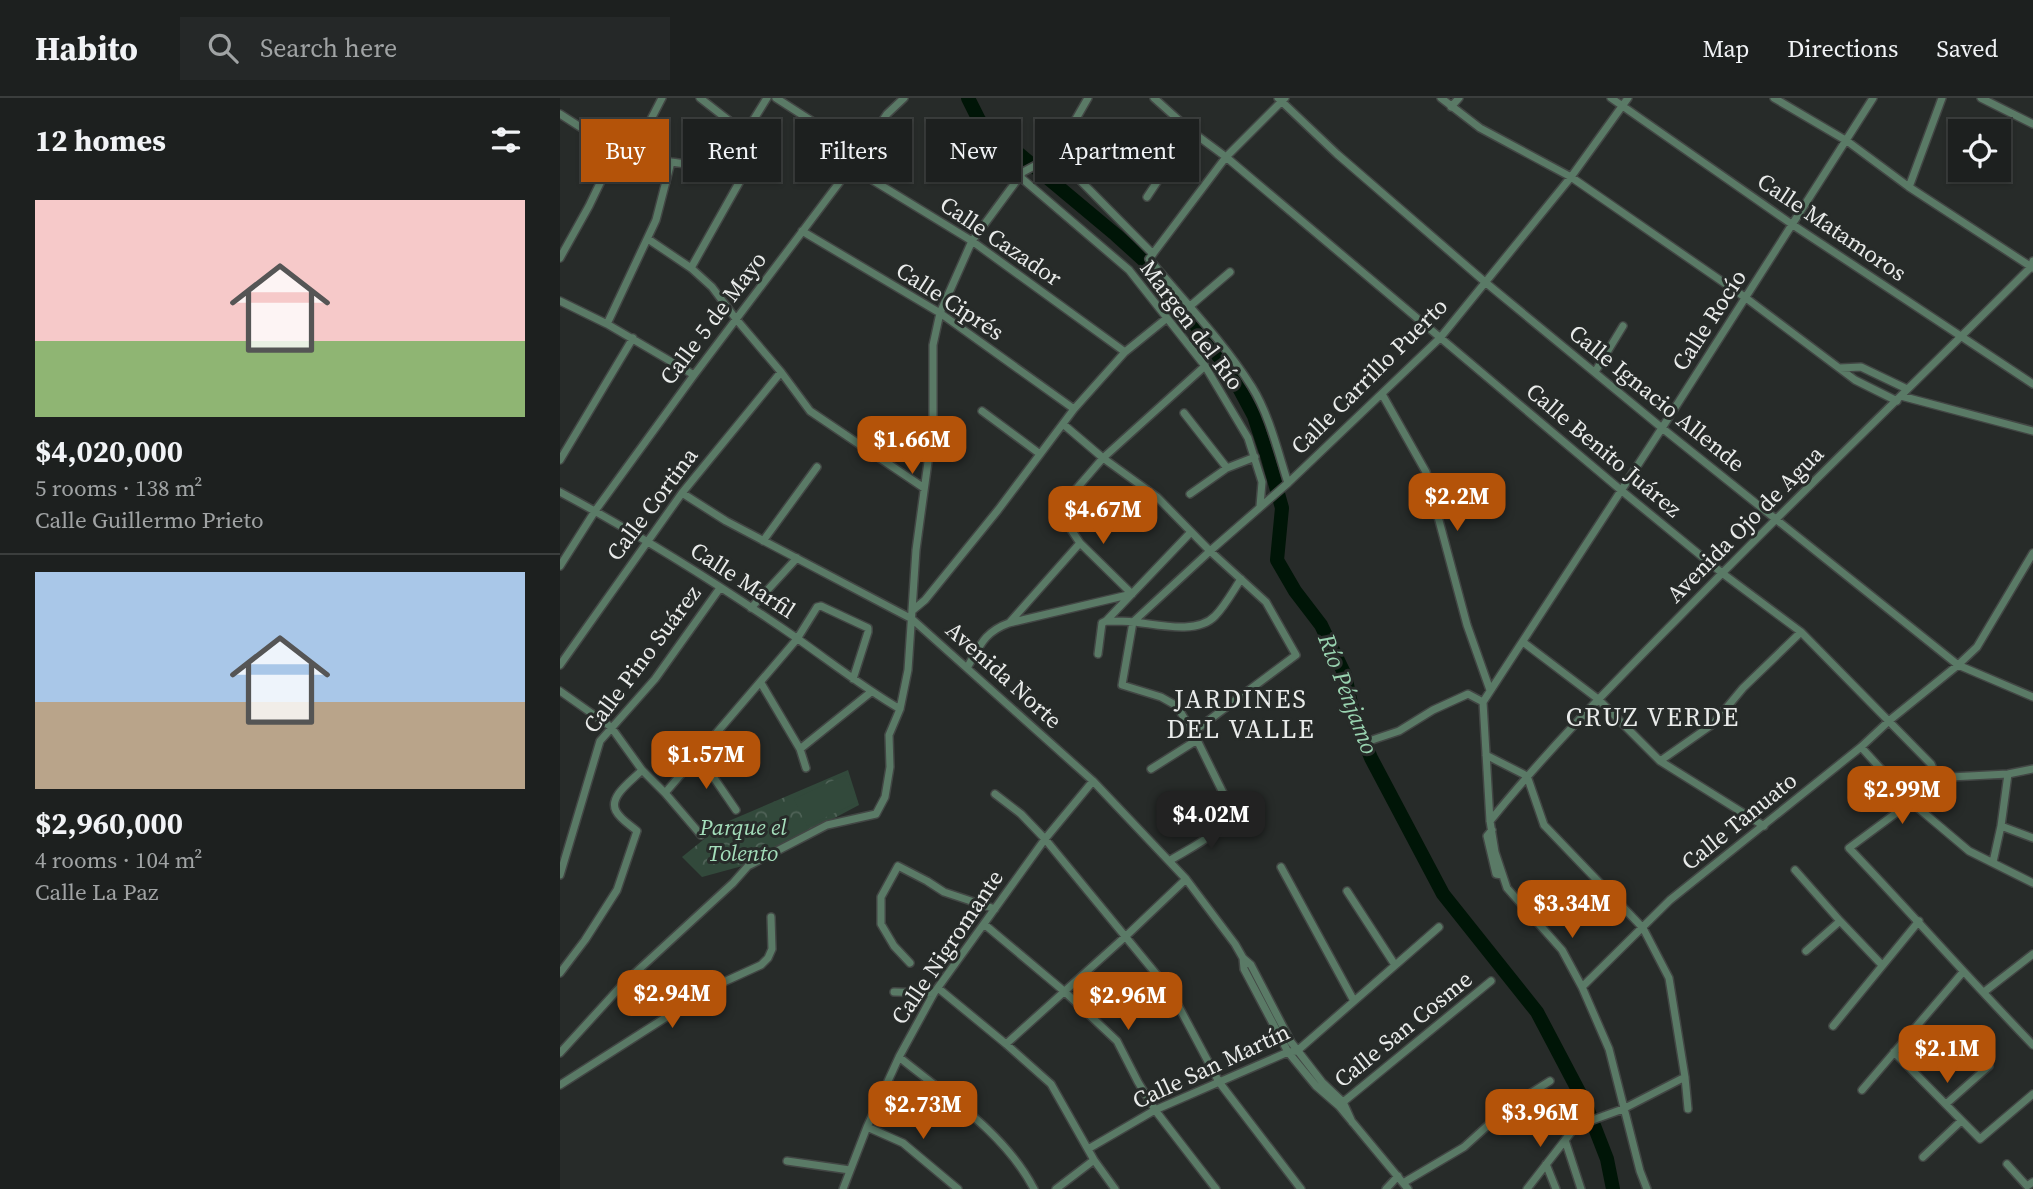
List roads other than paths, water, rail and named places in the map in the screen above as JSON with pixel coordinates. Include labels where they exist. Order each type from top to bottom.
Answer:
[{"type":"street","points":[[651,119],[662,98]]},
{"type":"street","points":[[700,98],[727,119]]},
{"type":"street","points":[[753,119],[766,98]]},
{"type":"street","points":[[776,98],[809,119]]},
{"type":"street","name":"Calle 5 de Mayo","points":[[883,119],[904,98]]},
{"type":"street","points":[[1076,119],[1088,98]]},
{"type":"street","name":"Calle Benito Juárez","points":[[1154,98],[1178,119]]},
{"type":"street","points":[[1441,98],[1480,128],[1571,177],[1746,298],[1855,380],[2033,431]]},
{"type":"street","points":[[1451,107],[1458,98]]},
{"type":"street","name":"Calle Matamoros","points":[[1611,98],[1793,225],[2033,384]]},
{"type":"street","name":"Calle Carrillo Puerto","points":[[1133,622],[1288,483],[1440,338],[1571,177],[1628,98]]},
{"type":"street","points":[[1774,98],[1847,141],[1909,187],[2032,266]]},
{"type":"street","name":"Calle Rocío","points":[[1483,702],[1622,491],[1873,98]]},
{"type":"street","points":[[1909,187],[1942,98]]},
{"type":"street","points":[[1981,98],[2033,124]]},
{"type":"street","points":[[1151,257],[1226,157],[1282,99]]},
{"type":"street","name":"Calle Ignacio Allende","points":[[1282,99],[1337,154],[1485,282],[1776,520],[1958,664],[2033,697]]},
{"type":"street","points":[[560,114],[581,128]]},
{"type":"street","name":"Calle Benito Juárez","points":[[1199,137],[1622,491],[1722,573],[1801,632],[1931,764],[1934,771],[1931,778]]},
{"type":"street","points":[[607,324],[656,220],[671,162],[683,164]]},
{"type":"street","points":[[560,1054],[622,985],[748,866],[827,825],[876,814],[885,797],[890,767],[890,735],[900,709],[908,670],[916,550],[933,425],[933,345],[940,313],[972,241],[1022,174],[1035,166]]},
{"type":"street","name":"Margen del Río","points":[[1022,174],[1129,270],[1205,366],[1248,438],[1262,482],[1263,504]]},
{"type":"street","points":[[560,258],[563,247],[601,182]]},
{"type":"street","points":[[691,268],[739,182]]},
{"type":"street","name":"Calle 5 de Mayo","points":[[560,566],[595,511],[839,182]]},
{"type":"street","name":"Calle Cazador","points":[[876,182],[972,241],[1125,352]]},
{"type":"street","points":[[1080,182],[1151,257],[1189,307],[1214,334],[1253,388],[1273,435],[1288,483]]},
{"type":"street","points":[[1147,197],[1157,182]]},
{"type":"street","name":"Calle Ciprés","points":[[802,230],[940,313],[1074,409]]},
{"type":"street","points":[[648,239],[691,268],[712,287],[810,411],[924,488]]},
{"type":"street","name":"Avenida Ojo de Agua","points":[[1491,826],[1527,776],[1598,699],[2032,266]]},
{"type":"street","points":[[1189,307],[1230,272]]},
{"type":"street","points":[[560,301],[633,338],[694,375]]},
{"type":"street","points":[[913,615],[1074,409],[1125,352],[1167,318]]},
{"type":"street","points":[[1595,372],[1623,326]]},
{"type":"street","points":[[560,460],[633,338]]},
{"type":"street","points":[[1132,594],[1080,543],[1058,510],[1103,458],[1205,366]]},
{"type":"street","points":[[1839,368],[1861,367],[1902,395]]},
{"type":"street","name":"Calle Cortina","points":[[560,665],[681,493],[781,372]]},
{"type":"street","points":[[1382,394],[1426,472],[1467,625],[1490,690]]},
{"type":"street","points":[[982,411],[1040,454]]},
{"type":"street","points":[[1184,413],[1227,468]]},
{"type":"street","points":[[1063,424],[1103,458],[1157,497],[1210,551],[1266,602],[1296,655],[1193,732]]},
{"type":"street","points":[[1190,494],[1227,468],[1255,457]]},
{"type":"street","points":[[763,541],[817,467]]},
{"type":"street","name":"Calle Marfil","points":[[560,492],[647,540],[797,639],[870,692],[900,709]]},
{"type":"street","name":"Avenida Norte","points":[[681,493],[763,541],[913,615],[967,668],[1093,780],[1186,879],[1243,958],[1251,965],[1297,1051],[1403,1183]]},
{"type":"street","points":[[1098,654],[1104,622],[1191,532]]},
{"type":"street","points":[[1009,623],[1080,543]]},
{"type":"street","name":"Calle Tanuato","points":[[1582,987],[1670,900],[1861,747],[1889,720],[1977,647],[2033,553]]},
{"type":"street","points":[[751,608],[797,558]]},
{"type":"street","points":[[1104,622],[1133,622],[1168,627],[1205,623],[1215,617],[1241,579]]},
{"type":"street","name":"Calle Pino Suárez","points":[[560,875],[600,741],[655,679],[720,588]]},
{"type":"street","points":[[967,668],[986,635],[996,628],[1132,594]]},
{"type":"street","points":[[665,793],[797,639],[817,607],[821,606],[868,628],[853,679]]},
{"type":"street","points":[[1133,622],[1122,685],[1161,697],[1177,706],[1229,805],[1229,814],[1214,832],[1169,861]]},
{"type":"street","points":[[1660,761],[1713,724],[1743,688],[1801,632]]},
{"type":"street","points":[[1523,642],[1598,699],[1660,761],[1764,826]]},
{"type":"street","points":[[761,683],[800,749],[806,768]]},
{"type":"street","points":[[560,691],[611,727],[642,770],[701,835]]},
{"type":"street","points":[[800,749],[870,692]]},
{"type":"street","points":[[1369,741],[1399,731],[1433,710],[1468,694],[1483,702],[1491,826],[1502,875],[1507,888],[1562,950],[1582,987],[1609,1048],[1623,1109],[1647,1189]]},
{"type":"street","points":[[1151,769],[1197,740]]},
{"type":"street","points":[[1861,747],[1911,802],[1969,851],[2033,883]]},
{"type":"street","points":[[1486,755],[1527,776],[1544,824],[1643,928],[1669,978],[1688,1109]]},
{"type":"street","points":[[699,756],[736,810]]},
{"type":"street","points":[[2033,769],[2008,774],[1931,778],[1911,802],[1849,848],[1964,972],[2030,1036],[2033,1045]]},
{"type":"street","points":[[560,973],[617,890],[637,831],[617,814],[614,807],[616,796],[642,770]]},
{"type":"street","points":[[1993,862],[2008,774]]},
{"type":"street","name":"Calle Nigromante","points":[[843,1189],[866,1127],[899,1057],[936,990],[1045,839],[1093,780]]},
{"type":"street","points":[[995,794],[1021,814],[1045,839],[1171,992],[1219,1082],[1301,1189]]},
{"type":"street","points":[[2001,826],[2033,838]]},
{"type":"street","points":[[911,963],[894,946],[881,924],[881,897],[898,866],[944,892],[995,909]]},
{"type":"street","points":[[1281,867],[1354,1001]]},
{"type":"street","points":[[1796,870],[1882,965]]},
{"type":"street","points":[[1006,1044],[1186,879]]},
{"type":"street","points":[[1348,891],[1395,965]]},
{"type":"street","points":[[560,1085],[715,986],[761,965],[772,949],[771,917]]},
{"type":"street","points":[[1806,951],[1840,921]]},
{"type":"street","points":[[1833,1026],[1919,921]]},
{"type":"street","points":[[984,924],[1065,992],[1117,1041],[1155,1110],[1216,1189]]},
{"type":"street","name":"Calle San Martín","points":[[1088,1149],[1155,1110],[1289,1052],[1297,1051],[1439,927]]},
{"type":"street","points":[[1984,992],[2033,954]]},
{"type":"street","name":"Avenida Norte","points":[[1243,958],[1244,969],[1289,1052],[1316,1086],[1341,1104]]},
{"type":"street","points":[[1862,1090],[1964,972]]},
{"type":"street","name":"Calle San Cosme","points":[[1341,1104],[1491,981]]},
{"type":"street","points":[[894,992],[936,990],[1006,1044],[1051,1084],[1094,1160],[1115,1189]]},
{"type":"street","points":[[1894,1052],[1980,1139],[2033,1094]]},
{"type":"street","points":[[899,1057],[985,1128],[1024,1170],[1034,1189]]},
{"type":"street","points":[[1946,1104],[1989,1066]]},
{"type":"street","points":[[1527,1189],[1576,1126],[1623,1109],[1685,1077]]},
{"type":"street","points":[[1386,1189],[1403,1183],[1464,1147],[1507,1108],[1550,1081]]},
{"type":"street","points":[[1923,1157],[1961,1121]]},
{"type":"street","points":[[866,1127],[903,1143],[958,1189]]},
{"type":"street","points":[[1565,1140],[1581,1189]]},
{"type":"street","points":[[1056,1189],[1094,1160]]},
{"type":"street","points":[[787,1161],[850,1170]]},
{"type":"street","points":[[1546,1164],[1556,1189]]},
{"type":"street","points":[[2007,1164],[2027,1186],[2033,1182]]},
{"type":"waterway","name":"Río Pénjamo","points":[[968,98],[979,120],[993,137],[1018,153],[1158,273],[1232,375],[1254,416],[1282,508],[1277,560],[1295,591],[1321,625],[1345,675],[1353,713],[1371,758],[1443,894],[1537,1012],[1586,1105],[1607,1159],[1613,1189]]},
{"type":"district","name":"JARDINES DEL VALLE","points":[[1241,714]]},
{"type":"district","name":"CRUZ VERDE","points":[[1653,717]]},
{"type":"park label","name":"Parque el Tolento","points":[[743,840]]}]
